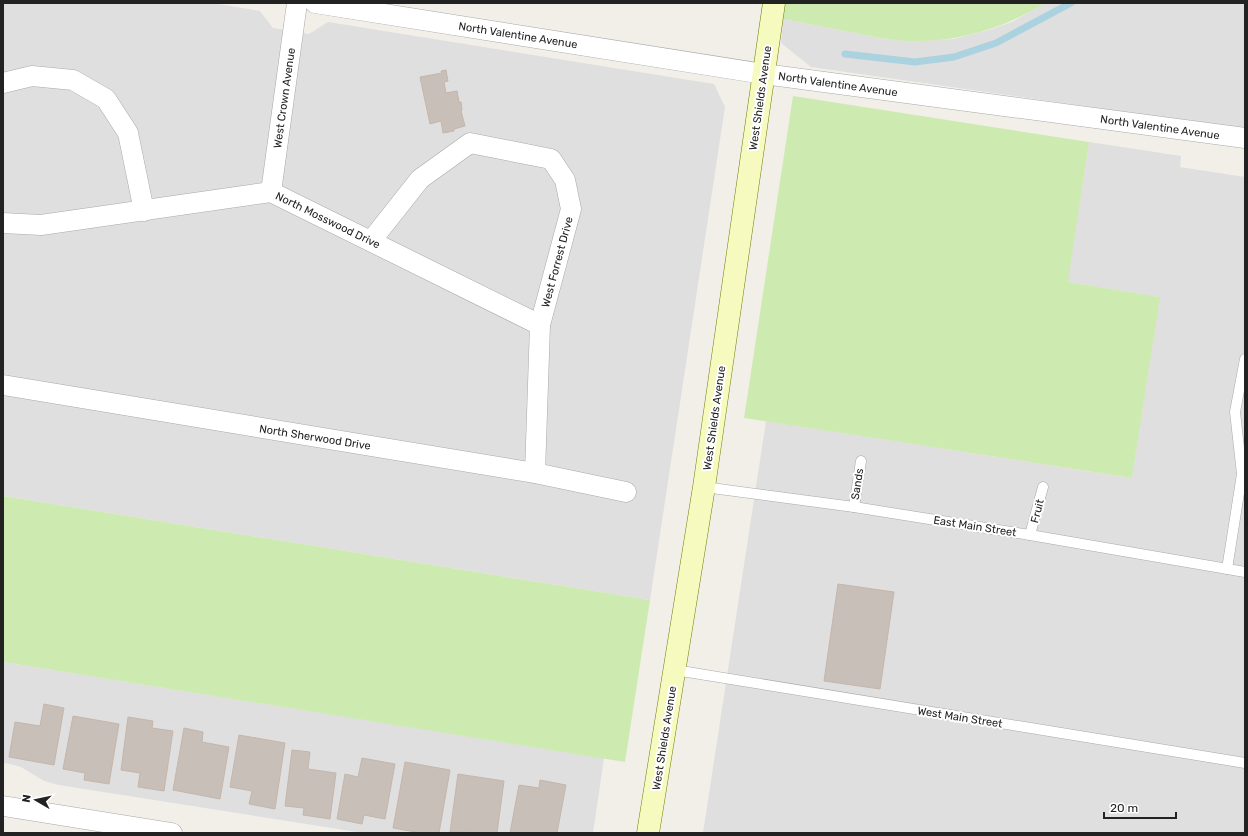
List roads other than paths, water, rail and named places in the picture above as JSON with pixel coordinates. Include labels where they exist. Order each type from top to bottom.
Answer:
[{"type":"street","name":"West Crown Avenue","points":[[271,192],[297,3]]},
{"type":"street","name":"North Valentine Avenue","points":[[315,3],[764,74],[1245,138]]},
{"type":"street","name":"West Shields Avenue","points":[[648,833],[704,487],[774,3]]},
{"type":"street","points":[[3,83],[32,76],[73,80],[106,99],[128,133],[144,211]]},
{"type":"street","name":"West Forrest Drive","points":[[371,241],[420,180],[470,143],[551,159],[565,180],[571,209],[540,325],[535,473]]},
{"type":"street","name":"North Mosswood Drive","points":[[3,223],[41,225],[271,192],[540,325]]},
{"type":"street","name":"North Sherwood Drive","points":[[3,385],[535,473],[626,492]]},
{"type":"street","points":[[3,806],[172,833]]},
{"type":"lane","points":[[1227,569],[1242,474],[1235,412],[1245,359]]},
{"type":"lane","name":"Sands","points":[[854,507],[861,461]]},
{"type":"lane","name":"East Main Street","points":[[704,487],[854,507],[1030,534],[1245,572]]},
{"type":"lane","name":"Fruit","points":[[1030,534],[1043,487]]},
{"type":"lane","name":"West Main Street","points":[[675,670],[1245,763]]},
{"type":"waterway","points":[[845,54],[915,62],[954,57],[996,43],[1071,3]]}]
